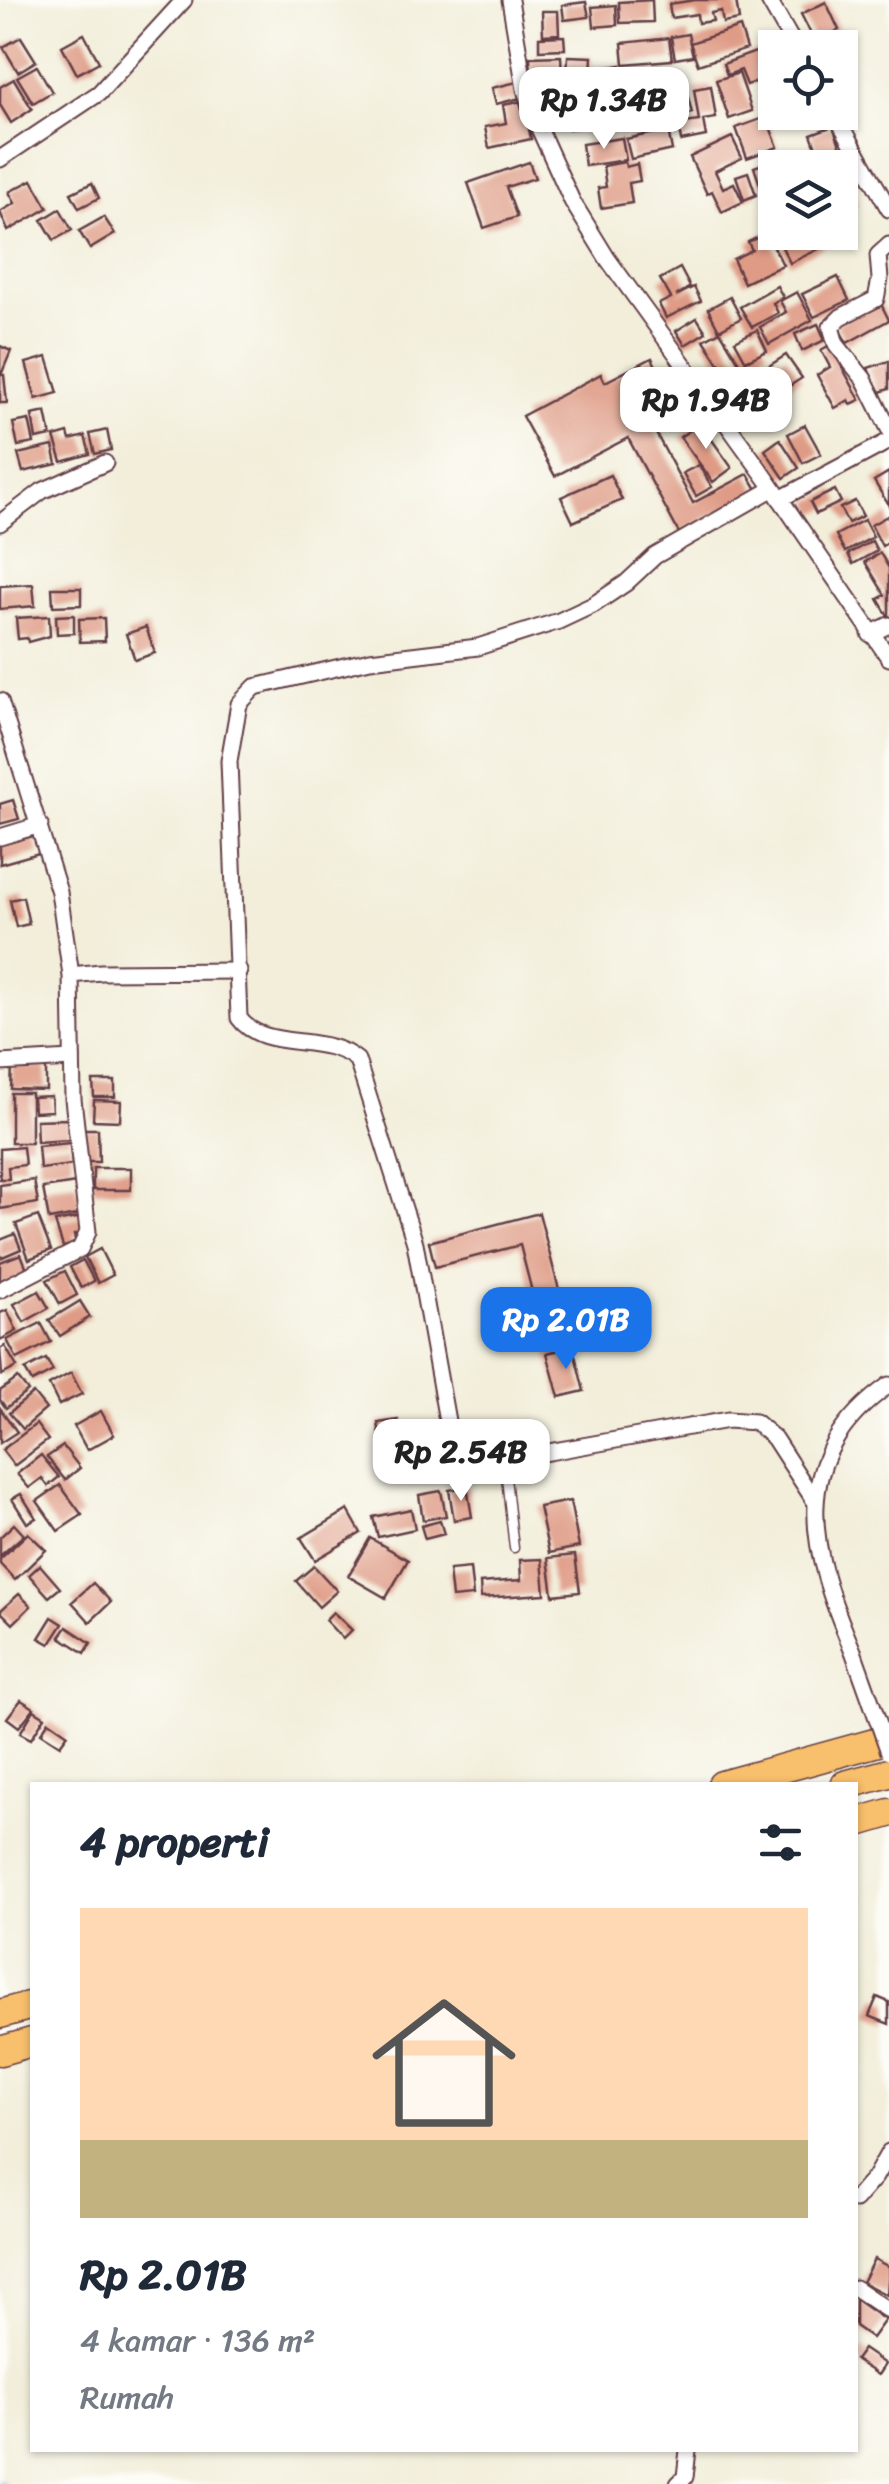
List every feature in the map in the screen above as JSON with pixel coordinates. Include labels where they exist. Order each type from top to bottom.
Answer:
[{"type":"highway","points":[[733,1782],[889,1739]]},
{"type":"highway","points":[[856,1782],[889,1773]]},
{"type":"highway","points":[[858,1822],[889,1813]]},
{"type":"highway","points":[[858,1836],[889,1830]]},
{"type":"highway","points":[[0,2014],[30,2006]]},
{"type":"highway","points":[[0,2051],[30,2043]]},
{"type":"street","points":[[0,159],[99,93],[184,0]]},
{"type":"street","points":[[510,0],[532,113],[572,202],[607,258],[889,658]]},
{"type":"street","points":[[770,1],[786,30]]},
{"type":"street","points":[[844,130],[889,209]]},
{"type":"street","points":[[889,245],[878,255],[880,280],[876,299],[841,317],[831,327],[836,344],[864,380],[889,430]]},
{"type":"street","points":[[814,1500],[774,1438],[755,1422],[728,1420],[504,1460],[466,1461],[452,1447],[415,1243],[357,1060],[337,1047],[253,1033],[239,1018],[229,761],[239,704],[255,687],[370,660],[478,647],[560,621],[593,606],[655,556],[889,441]]},
{"type":"street","points":[[0,523],[42,491],[105,463]]},
{"type":"street","points":[[870,634],[889,624]]},
{"type":"street","points":[[0,701],[59,892],[71,976],[72,1099],[88,1232],[80,1249],[0,1290]]},
{"type":"street","points":[[0,837],[40,825]]},
{"type":"street","points":[[71,976],[101,972],[239,971]]},
{"type":"street","points":[[0,1062],[72,1059]]},
{"type":"street","points":[[889,1385],[866,1401],[834,1442],[814,1500],[819,1557],[889,1752]]},
{"type":"street","points":[[858,2197],[889,2152]]},
{"type":"street","points":[[858,2290],[889,2311]]},
{"type":"street","points":[[678,2484],[685,2476],[688,2452]]},
{"type":"lane","points":[[504,1460],[514,1548]]},
{"type":"building","points":[[652,0],[653,22],[620,23],[619,2]]},
{"type":"building","points":[[736,0],[739,20],[723,23],[721,11],[711,13],[713,21],[698,23],[697,14],[671,18],[669,4]]},
{"type":"building","points":[[586,2],[589,17],[564,20],[562,5]]},
{"type":"building","points":[[826,2],[839,30],[809,30],[801,14]]},
{"type":"building","points":[[616,5],[617,25],[594,27],[592,7]]},
{"type":"building","points":[[542,11],[558,11],[559,34],[543,35]]},
{"type":"building","points":[[740,27],[747,49],[698,65],[690,43]]},
{"type":"building","points":[[84,34],[99,62],[77,74],[62,46]]},
{"type":"building","points":[[688,34],[693,56],[675,59],[671,37]]},
{"type":"building","points":[[564,36],[565,49],[539,50],[539,37]]},
{"type":"building","points":[[21,37],[36,61],[18,72],[3,47]]},
{"type":"building","points":[[669,38],[672,60],[624,64],[622,43]]},
{"type":"building","points":[[758,51],[758,81],[747,85],[741,70],[727,75],[723,64]]},
{"type":"building","points":[[561,56],[562,76],[531,77],[530,57]]},
{"type":"building","points":[[568,56],[592,57],[591,75],[567,74]]},
{"type":"building","points":[[621,65],[623,77],[610,79],[611,95],[575,98],[574,84],[600,81],[597,69]]},
{"type":"building","points":[[37,66],[52,92],[33,103],[17,77]]},
{"type":"building","points":[[739,73],[752,111],[729,119],[716,80]]},
{"type":"building","points":[[14,79],[32,109],[11,123],[0,105],[0,87]]},
{"type":"building","points":[[540,81],[566,81],[566,102],[540,102]]},
{"type":"building","points":[[517,82],[521,98],[496,104],[492,88]]},
{"type":"building","points":[[685,85],[692,113],[675,117],[668,89]]},
{"type":"building","points":[[711,86],[716,118],[703,120],[706,136],[681,141],[678,124],[699,121],[694,89]]},
{"type":"building","points":[[650,89],[666,89],[667,115],[650,116],[650,125],[622,126],[622,104],[650,104]]},
{"type":"building","points":[[523,101],[531,139],[489,148],[485,127],[506,123],[503,105]]},
{"type":"building","points":[[606,102],[608,125],[569,129],[567,106]]},
{"type":"building","points":[[758,120],[758,130],[771,130],[778,147],[758,150],[758,154],[747,158],[736,128]]},
{"type":"building","points":[[668,130],[672,150],[631,159],[626,139]]},
{"type":"building","points":[[834,130],[842,150],[817,150],[811,134]]},
{"type":"building","points":[[732,137],[742,158],[715,171],[723,188],[734,183],[743,202],[722,212],[712,191],[707,194],[690,157]]},
{"type":"building","points":[[622,138],[626,160],[585,166],[582,144]]},
{"type":"building","points":[[529,162],[535,178],[506,187],[517,217],[484,228],[468,183]]},
{"type":"building","points":[[625,162],[626,167],[637,164],[640,181],[629,183],[632,203],[601,208],[598,188],[606,187],[603,166]]},
{"type":"building","points":[[748,172],[756,195],[744,200],[736,176]]},
{"type":"building","points":[[32,180],[48,208],[8,231],[0,212],[15,203],[9,192]]},
{"type":"building","points":[[92,183],[99,198],[79,208],[71,193]]},
{"type":"building","points":[[60,209],[72,230],[54,240],[42,220]]},
{"type":"building","points":[[104,217],[115,234],[90,249],[79,231]]},
{"type":"building","points":[[758,237],[758,250],[776,250],[783,265],[744,283],[733,259],[752,250],[748,242]]},
{"type":"building","points":[[784,250],[817,250],[790,263]]},
{"type":"building","points":[[680,268],[690,287],[676,296],[694,287],[701,301],[666,318],[659,304],[671,298],[660,279]]},
{"type":"building","points":[[838,277],[849,300],[814,317],[802,294]]},
{"type":"building","points":[[777,286],[783,297],[773,303],[778,313],[752,327],[740,307]]},
{"type":"building","points":[[797,292],[812,320],[769,344],[760,327],[786,312],[780,301]]},
{"type":"building","points":[[730,297],[741,318],[719,330],[708,309]]},
{"type":"building","points":[[879,300],[889,320],[847,343],[836,324]]},
{"type":"building","points":[[697,318],[706,332],[685,345],[676,331]]},
{"type":"building","points":[[818,324],[825,340],[802,351],[795,334]]},
{"type":"building","points":[[757,330],[767,351],[746,361],[735,341]]},
{"type":"building","points":[[720,331],[739,362],[724,371],[704,340]]},
{"type":"building","points":[[830,345],[860,400],[851,404],[849,400],[835,408],[817,375],[830,367],[821,350]]},
{"type":"building","points":[[0,346],[11,351],[1,375],[7,403],[0,403]]},
{"type":"building","points":[[786,355],[802,378],[777,394],[761,371]]},
{"type":"building","points":[[47,357],[58,393],[36,399],[26,363]]},
{"type":"building","points":[[652,358],[661,376],[633,390],[693,503],[748,474],[758,491],[679,533],[628,438],[555,476],[522,416],[601,374],[605,382]]},
{"type":"building","points":[[889,361],[889,389],[877,393],[868,368]]},
{"type":"building","points":[[744,363],[755,382],[725,399],[714,381]]},
{"type":"building","points":[[758,391],[765,403],[747,413],[741,401]]},
{"type":"building","points":[[46,412],[51,436],[36,439],[32,415]]},
{"type":"building","points":[[29,420],[34,443],[18,446],[13,423]]},
{"type":"building","points":[[700,423],[732,468],[713,482],[680,437]]},
{"type":"building","points":[[805,425],[821,454],[803,463],[788,434]]},
{"type":"building","points":[[107,430],[111,450],[95,454],[90,434]]},
{"type":"building","points":[[68,433],[70,440],[85,436],[90,454],[62,462],[54,437]]},
{"type":"building","points":[[780,439],[799,468],[784,478],[765,450]]},
{"type":"building","points":[[53,446],[57,464],[23,472],[18,454]]},
{"type":"building","points":[[699,465],[712,487],[696,496],[683,473]]},
{"type":"building","points":[[889,472],[889,506],[874,481]]},
{"type":"building","points":[[610,475],[622,500],[573,522],[561,497]]},
{"type":"building","points":[[835,490],[841,502],[816,514],[810,502]]},
{"type":"building","points":[[855,501],[863,516],[848,523],[840,508]]},
{"type":"building","points":[[889,515],[889,542],[882,546],[871,525]]},
{"type":"building","points":[[864,520],[873,537],[845,552],[836,535]]},
{"type":"building","points":[[872,541],[877,551],[853,564],[848,554]]},
{"type":"building","points":[[880,553],[889,568],[889,618],[878,599],[885,595],[865,562]]},
{"type":"building","points":[[33,584],[35,606],[0,609],[0,586]]},
{"type":"building","points":[[52,588],[81,588],[81,605],[53,606]]},
{"type":"building","points":[[74,615],[74,633],[57,634],[56,616]]},
{"type":"building","points":[[49,616],[50,636],[28,642],[27,638],[18,639],[16,618]]},
{"type":"building","points":[[104,618],[105,641],[80,642],[79,619]]},
{"type":"building","points":[[146,627],[155,653],[135,660],[126,634]]},
{"type":"building","points":[[13,800],[19,819],[0,824],[0,804]]},
{"type":"building","points":[[33,836],[39,853],[0,864],[0,845]]},
{"type":"building","points":[[23,897],[29,924],[16,927],[10,900]]},
{"type":"building","points":[[12,1066],[46,1067],[46,1090],[11,1089]]},
{"type":"building","points":[[93,1081],[115,1081],[115,1097],[94,1097]]},
{"type":"building","points":[[11,1093],[31,1093],[31,1143],[11,1143]]},
{"type":"building","points":[[51,1096],[52,1111],[34,1112],[33,1097]]},
{"type":"building","points":[[94,1100],[121,1101],[120,1121],[93,1120]]},
{"type":"building","points":[[68,1119],[69,1140],[37,1142],[36,1120]]},
{"type":"building","points":[[82,1129],[98,1129],[99,1162],[82,1162]]},
{"type":"building","points":[[70,1143],[72,1165],[40,1169],[38,1146]]},
{"type":"building","points":[[23,1147],[25,1165],[8,1167],[9,1179],[0,1179],[0,1149]]},
{"type":"building","points":[[93,1168],[131,1168],[131,1190],[93,1190]]},
{"type":"building","points":[[34,1180],[38,1203],[0,1209],[0,1185]]},
{"type":"building","points":[[76,1183],[82,1214],[49,1220],[43,1188]]},
{"type":"building","points":[[539,1213],[564,1309],[538,1315],[520,1245],[435,1267],[429,1242]]},
{"type":"building","points":[[38,1216],[51,1250],[29,1259],[16,1224]]},
{"type":"building","points":[[82,1217],[85,1233],[74,1235],[76,1244],[63,1247],[55,1222]]},
{"type":"building","points":[[15,1234],[21,1249],[0,1258],[0,1240]]},
{"type":"building","points":[[100,1249],[113,1275],[98,1283],[85,1257]]},
{"type":"building","points":[[21,1254],[29,1274],[0,1286],[0,1262]]},
{"type":"building","points":[[83,1260],[94,1281],[81,1288],[70,1267]]},
{"type":"building","points":[[65,1271],[77,1295],[60,1304],[47,1280]]},
{"type":"building","points":[[39,1291],[49,1308],[24,1322],[14,1304]]},
{"type":"building","points":[[80,1301],[90,1317],[60,1336],[49,1320]]},
{"type":"building","points":[[7,1310],[17,1331],[0,1340],[0,1313]]},
{"type":"building","points":[[41,1323],[51,1342],[17,1359],[7,1340]]},
{"type":"building","points":[[5,1346],[17,1367],[2,1375],[0,1349]]},
{"type":"building","points":[[573,1347],[584,1391],[559,1397],[547,1353]]},
{"type":"building","points":[[46,1359],[53,1371],[32,1382],[25,1370]]},
{"type":"building","points":[[71,1373],[82,1394],[59,1405],[49,1385]]},
{"type":"building","points":[[18,1378],[28,1391],[6,1408],[0,1391]]},
{"type":"building","points":[[33,1393],[46,1409],[23,1429],[9,1413]]},
{"type":"building","points":[[0,1408],[17,1432],[0,1443]]},
{"type":"building","points":[[101,1411],[114,1435],[87,1450],[74,1426]]},
{"type":"building","points":[[398,1420],[403,1450],[383,1454],[378,1423]]},
{"type":"building","points":[[36,1424],[48,1440],[14,1466],[2,1450]]},
{"type":"building","points":[[427,1445],[434,1473],[417,1477],[411,1449]]},
{"type":"building","points":[[63,1446],[80,1468],[65,1480],[47,1457]]},
{"type":"building","points":[[41,1455],[59,1477],[48,1486],[42,1478],[29,1488],[17,1474]]},
{"type":"building","points":[[60,1485],[82,1515],[58,1531],[37,1501]]},
{"type":"building","points":[[467,1487],[472,1517],[454,1520],[449,1490]]},
{"type":"building","points":[[441,1491],[446,1516],[423,1520],[419,1495]]},
{"type":"building","points":[[21,1494],[36,1518],[27,1523],[12,1499]]},
{"type":"building","points":[[570,1501],[579,1547],[549,1553],[539,1507]]},
{"type":"building","points":[[411,1509],[415,1529],[378,1537],[373,1517]]},
{"type":"building","points":[[348,1510],[361,1533],[315,1560],[301,1538]]},
{"type":"building","points":[[440,1521],[444,1534],[425,1539],[421,1526]]},
{"type":"building","points":[[14,1524],[24,1535],[0,1556],[0,1537]]},
{"type":"building","points":[[28,1533],[46,1550],[15,1580],[0,1559]]},
{"type":"building","points":[[370,1538],[408,1560],[386,1598],[348,1576]]},
{"type":"building","points":[[575,1555],[580,1592],[553,1595],[548,1558]]},
{"type":"building","points":[[542,1559],[545,1594],[481,1598],[480,1583],[521,1580],[520,1560]]},
{"type":"building","points":[[40,1565],[60,1588],[49,1597],[29,1575]]},
{"type":"building","points":[[314,1566],[337,1591],[319,1607],[296,1581]]},
{"type":"building","points":[[470,1568],[473,1596],[452,1598],[449,1570]]},
{"type":"building","points":[[93,1583],[111,1602],[90,1622],[72,1602]]},
{"type":"building","points":[[19,1594],[31,1606],[13,1624],[0,1611]]},
{"type":"building","points":[[333,1612],[352,1630],[343,1639],[325,1620]]},
{"type":"building","points":[[52,1617],[63,1624],[50,1644],[39,1638]]},
{"type":"building","points":[[67,1627],[91,1643],[85,1653],[60,1637]]},
{"type":"building","points":[[21,1700],[34,1708],[19,1727],[7,1718]]},
{"type":"building","points":[[34,1710],[45,1717],[31,1739],[20,1733]]},
{"type":"building","points":[[49,1721],[68,1734],[60,1745],[41,1733]]},
{"type":"building","points":[[877,1997],[889,2002],[889,2024],[869,2016]]},
{"type":"building","points":[[874,2259],[889,2267],[887,2295],[862,2282]]},
{"type":"building","points":[[858,2301],[885,2320],[872,2338],[858,2328]]},
{"type":"building","points":[[863,2349],[885,2364],[878,2375],[858,2362]]}]
